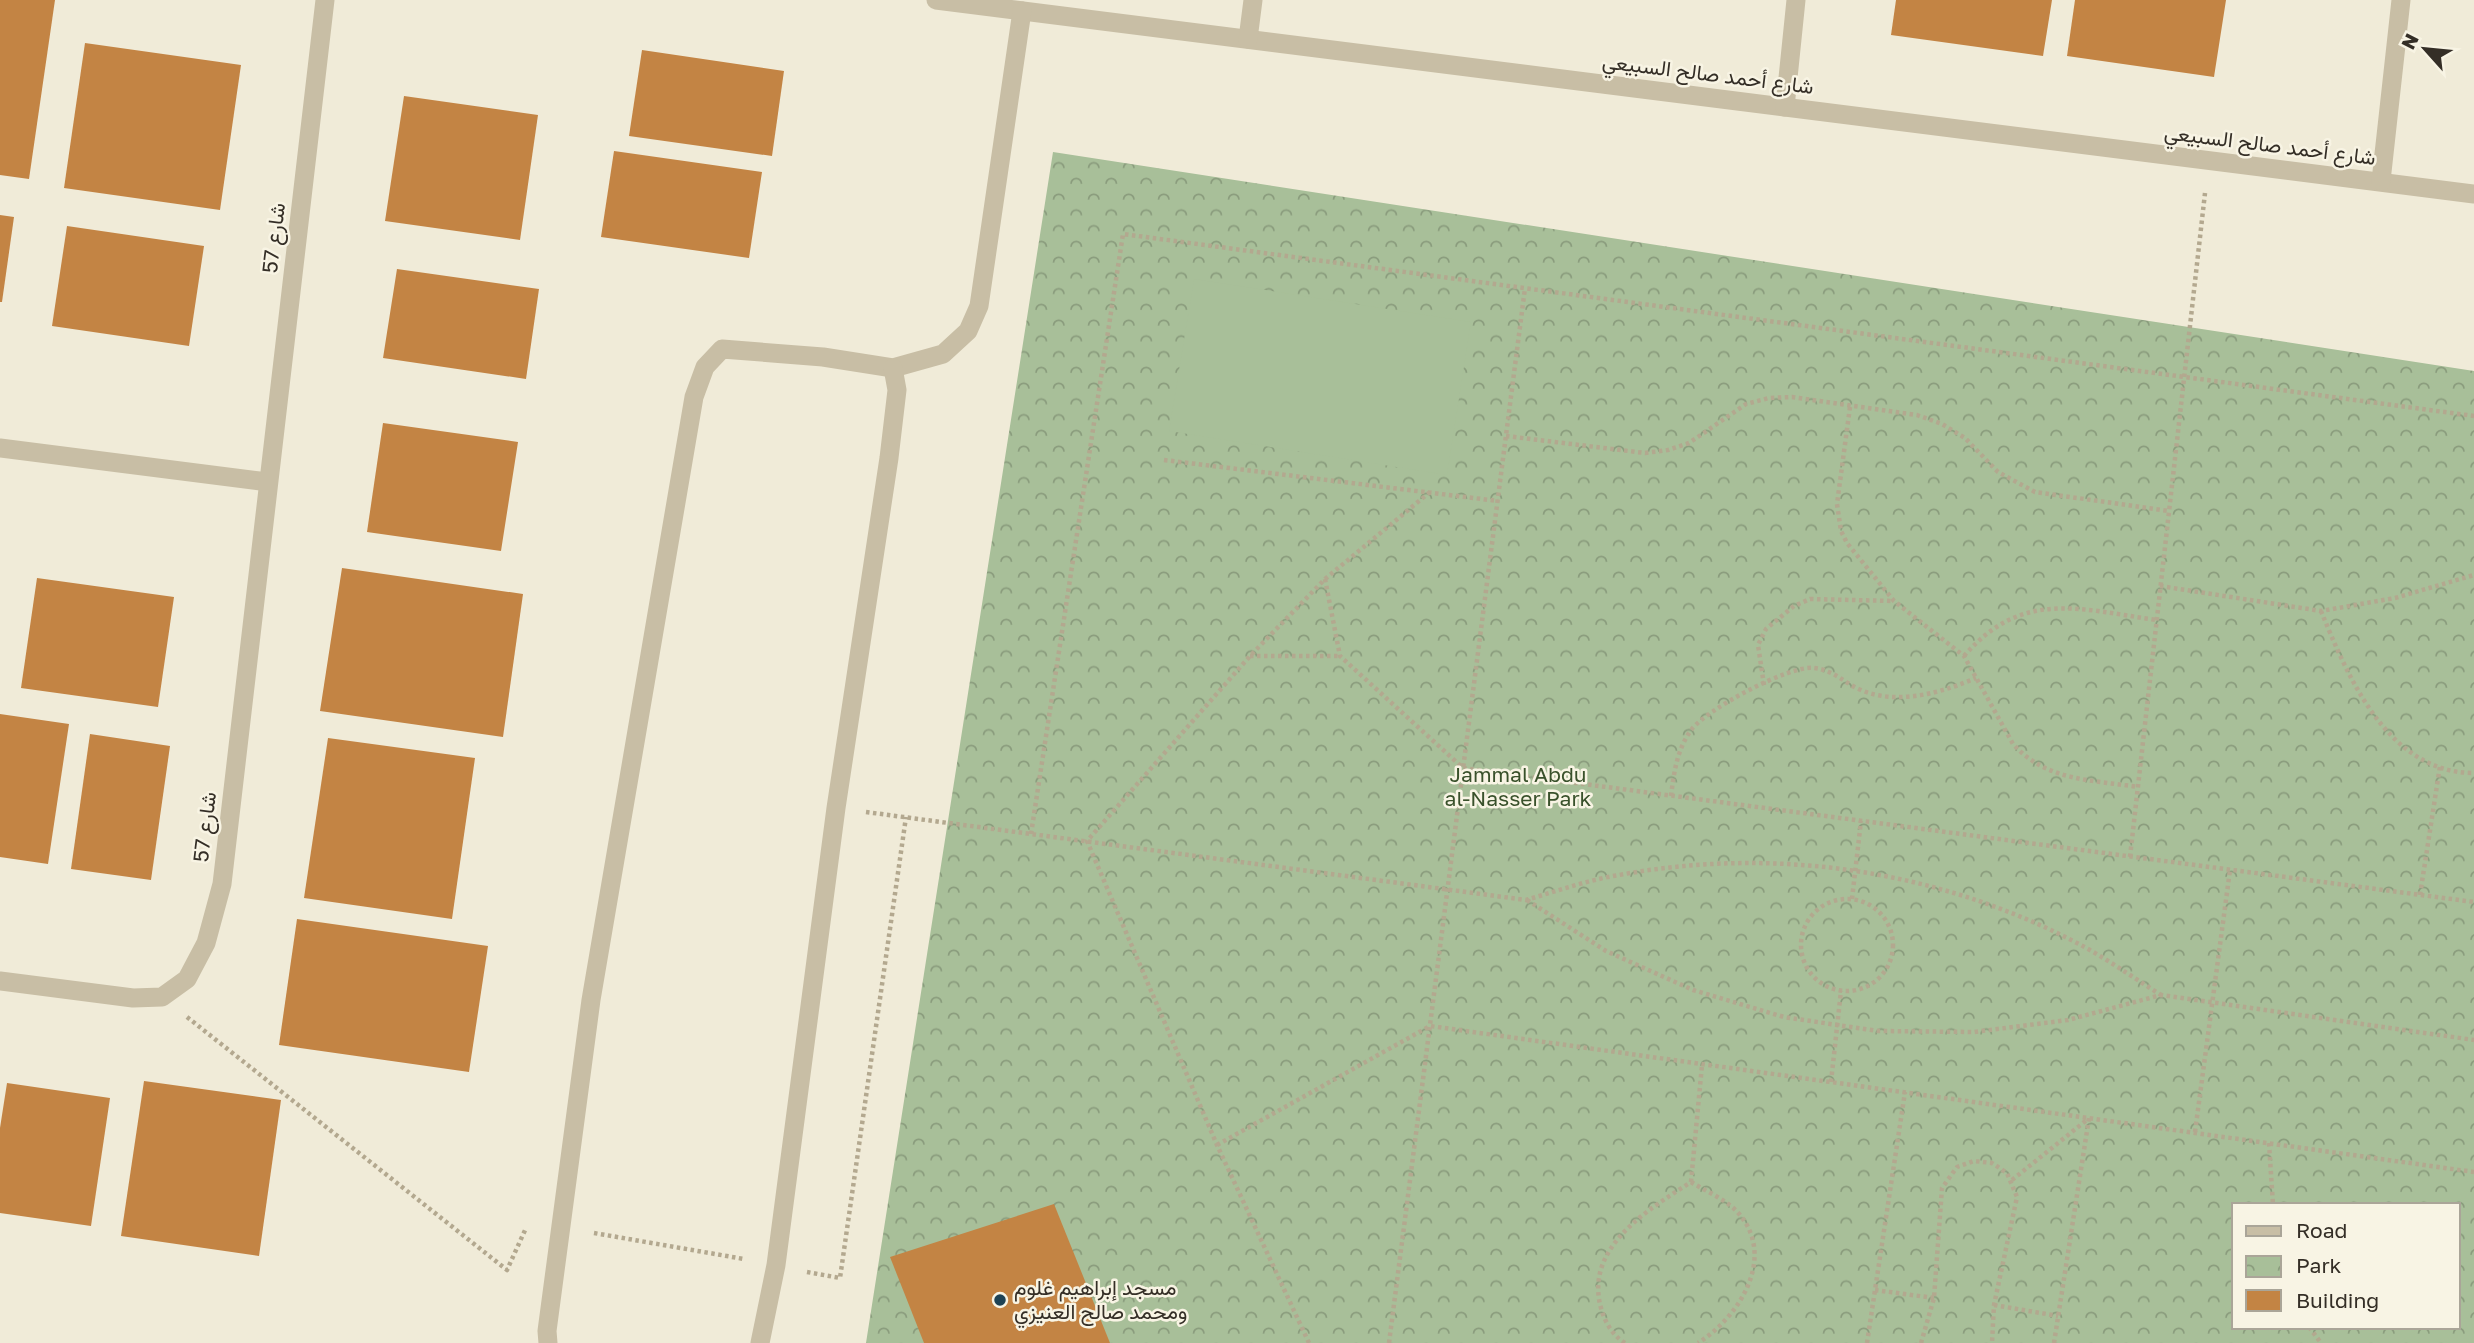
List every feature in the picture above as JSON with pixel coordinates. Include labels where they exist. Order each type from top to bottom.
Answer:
[{"type":"street","name":"شارع 57","points":[[162,997],[187,979],[206,943],[222,884],[325,0]]},
{"type":"street","name":"شارع أحمد صالح السبيعي","points":[[936,0],[2474,194]]},
{"type":"street","points":[[1248,39],[1253,0]]},
{"type":"street","points":[[1784,107],[1796,0]]},
{"type":"street","points":[[2381,181],[2401,0]]},
{"type":"street","points":[[548,1343],[547,1331],[591,1000],[694,397],[705,367],[722,349],[823,357],[892,369],[943,354],[968,331],[979,306],[1023,11]]},
{"type":"street","points":[[760,1343],[776,1265],[836,808],[895,417],[897,390],[892,369]]},
{"type":"street","points":[[0,448],[268,482]]},
{"type":"street","points":[[0,981],[133,998],[162,997]]},
{"type":"path","points":[[2130,857],[2209,160]]},
{"type":"path","points":[[1031,834],[1122,234],[2474,416]]},
{"type":"path","points":[[1390,1343],[1525,288]]},
{"type":"path","points":[[1506,436],[1645,453],[1668,450],[1689,443],[1726,415],[1746,404],[1769,398],[1792,397],[1917,415],[1942,424],[1965,439],[1998,472],[2035,492],[2169,512]]},
{"type":"path","points":[[1850,407],[1838,517],[1847,543],[1894,601],[1964,656],[2013,744],[2037,766],[2067,777],[2138,787]]},
{"type":"path","points":[[1164,460],[1498,500]]},
{"type":"path","points":[[1087,841],[1250,656],[1325,579],[1430,492]]},
{"type":"path","points":[[2160,586],[2321,611],[2395,598],[2474,575]]},
{"type":"path","points":[[1325,579],[1340,656],[1463,768],[2474,902]]},
{"type":"path","points":[[1763,685],[1758,646],[1766,629],[1794,606],[1810,599],[1894,601]]},
{"type":"path","points":[[1964,656],[1982,635],[2004,620],[2030,610],[2057,606],[2157,620]]},
{"type":"path","points":[[2321,611],[2348,678],[2392,737],[2414,754],[2440,766],[2474,773]]},
{"type":"path","points":[[1250,656],[1340,656]]},
{"type":"path","points":[[1671,796],[1676,760],[1692,729],[1705,716],[1794,668],[1812,667],[1830,671],[1861,690],[1920,696],[1949,690],[1976,678]]},
{"type":"path","points":[[2420,895],[2440,766]]},
{"type":"path","points":[[836,808],[1526,900],[1618,875],[1713,863],[1808,864],[1902,878],[1993,905],[2080,944],[2161,995]]},
{"type":"path","points":[[162,997],[507,1270],[528,1223],[840,1278],[906,817]]},
{"type":"path","points":[[1852,899],[1861,821]]},
{"type":"path","points":[[1087,841],[1217,1145],[1309,1343]]},
{"type":"path","points":[[2194,1132],[2230,870]]},
{"type":"path","points":[[1852,899],[1871,906],[1886,920],[1893,940],[1891,961],[1880,979],[1862,989],[1841,991],[1826,987],[1813,977],[1804,963],[1801,948],[1803,932],[1810,918],[1822,907],[1836,900],[1852,899]]},
{"type":"path","points":[[1526,900],[1606,951],[1693,990],[1784,1017],[1837,1025],[1879,1031],[1974,1032],[2068,1020],[2161,995],[2474,1040]]},
{"type":"path","points":[[1831,1082],[1841,991]]},
{"type":"path","points":[[1217,1145],[1430,1026],[2474,1171]]},
{"type":"path","points":[[1690,1182],[1702,1065]]},
{"type":"path","points":[[1867,1343],[1905,1092]]},
{"type":"path","points":[[2012,1180],[2089,1118]]},
{"type":"path","points":[[2054,1343],[2089,1118]]},
{"type":"path","points":[[2269,1143],[2273,1203]]},
{"type":"path","points":[[1921,1343],[1934,1297],[1940,1197],[1946,1180],[1957,1167],[1974,1161],[1992,1163],[2012,1180],[2017,1206],[1994,1306],[1992,1343]]},
{"type":"path","points":[[1625,1343],[1610,1329],[1599,1302],[1599,1280],[1605,1258],[1612,1244],[1648,1210],[1690,1182]]},
{"type":"path","points":[[1690,1182],[1731,1206],[1741,1216],[1751,1235],[1755,1257],[1753,1272],[1742,1300],[1699,1343]]},
{"type":"path","points":[[1875,1290],[1934,1297]]},
{"type":"path","points":[[1994,1306],[2058,1316]]},
{"type":"green space","name":"Jammal Abdu al-Nasser Park","points":[[1053,152],[2474,371],[2474,1343],[866,1343]]},
{"type":"green space","points":[[1194,279],[1471,322],[1447,475],[1169,431]]},
{"type":"building","points":[[0,0],[55,0],[29,179],[0,175]]},
{"type":"building","points":[[1896,0],[2052,0],[2043,56],[1891,35]]},
{"type":"building","points":[[2075,0],[2226,0],[2214,77],[2067,56]]},
{"type":"building","points":[[85,43],[241,65],[220,210],[64,188]]},
{"type":"building","points":[[642,50],[784,71],[772,156],[629,136]]},
{"type":"building","points":[[404,96],[538,115],[520,240],[385,221]]},
{"type":"building","points":[[614,151],[762,172],[749,258],[601,237]]},
{"type":"building","points":[[0,215],[14,217],[2,302],[0,302]]},
{"type":"building","points":[[67,226],[204,246],[189,346],[52,326]]},
{"type":"building","points":[[397,269],[539,289],[526,379],[383,358]]},
{"type":"building","points":[[383,423],[518,442],[501,551],[367,532]]},
{"type":"building","points":[[342,568],[523,594],[503,737],[320,711]]},
{"type":"building","points":[[37,578],[174,597],[158,707],[21,688]]},
{"type":"building","points":[[0,714],[69,724],[48,864],[0,857]]},
{"type":"building","points":[[90,734],[170,746],[151,880],[71,869]]},
{"type":"building","points":[[328,738],[475,758],[452,919],[304,898]]},
{"type":"building","points":[[297,919],[488,946],[469,1072],[279,1045]]},
{"type":"building","points":[[144,1081],[281,1100],[259,1256],[121,1236]]},
{"type":"building","points":[[7,1083],[110,1098],[91,1226],[0,1213],[0,1128]]},
{"type":"building","name":"مسجد إبراهيم غلوم ومحمد صالح العنيزي","points":[[1054,1204],[1110,1343],[924,1343],[890,1257]]},
{"type":"place","name":"مسجد إبراهيم غلوم ومحمد صالح العنيزي","points":[[1000,1300]]}]
